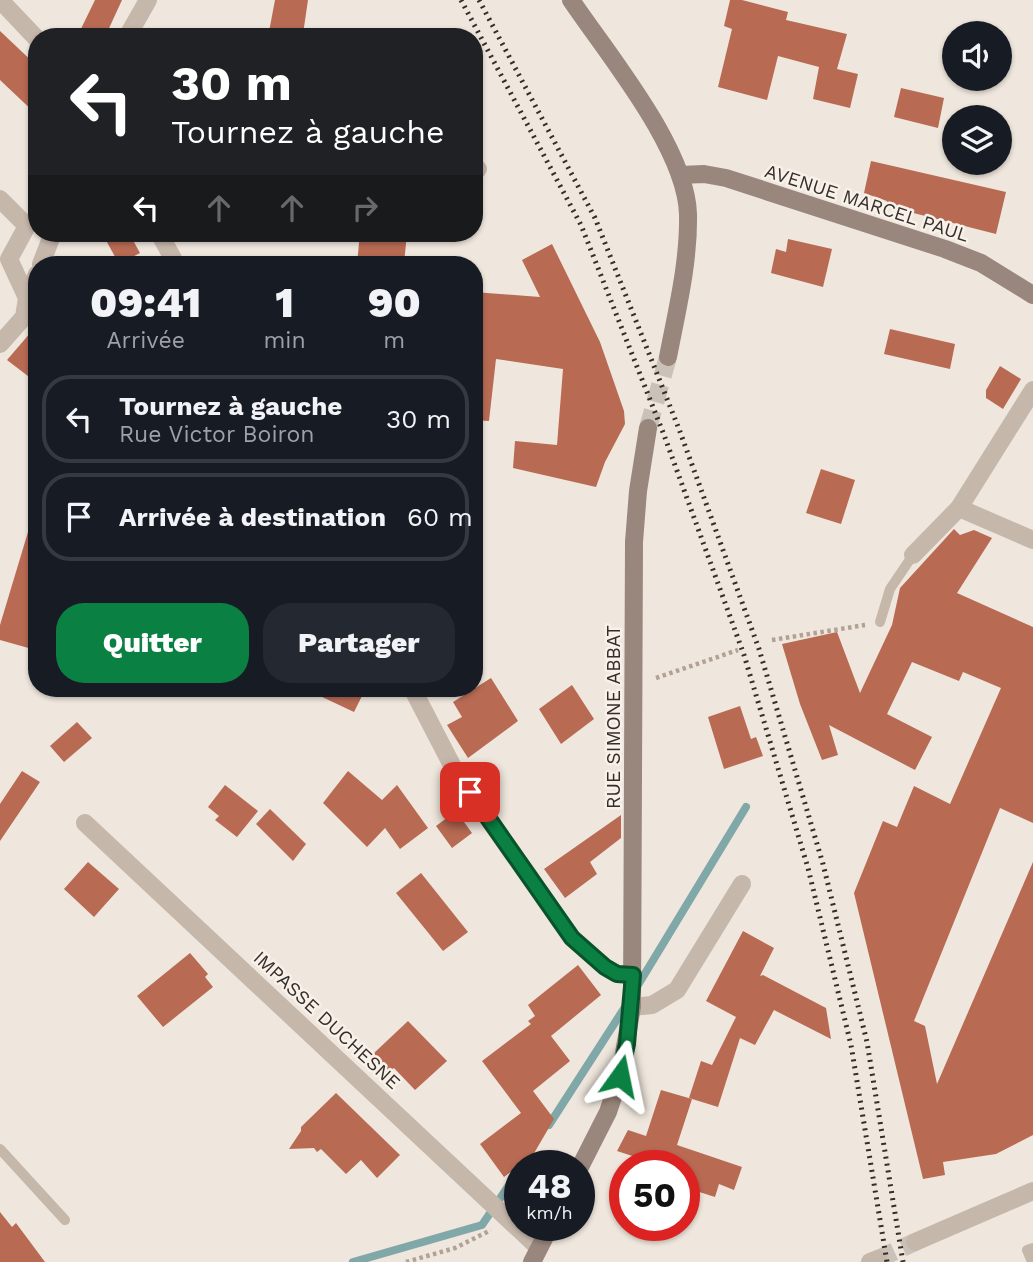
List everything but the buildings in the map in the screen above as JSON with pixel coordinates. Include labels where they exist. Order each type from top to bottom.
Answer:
[{"type":"main road","points":[[570,0],[645,108],[665,141],[680,174],[688,212],[684,277],[668,357]]},
{"type":"main road","name":"AVENUE MARCEL PAUL","points":[[680,174],[726,178],[945,249],[981,263],[1033,295]]},
{"type":"main road","name":"RUE SIMONE ABBAT","points":[[589,1150],[608,1112],[620,1076],[632,1007],[634,542],[638,491],[648,428]]},
{"type":"street","points":[[0,0],[28,30]]},
{"type":"street","points":[[132,28],[148,0]]},
{"type":"street","points":[[0,199],[27,226],[9,259],[27,298],[24,317],[0,344]]},
{"type":"street","points":[[913,555],[960,508],[1033,390]]},
{"type":"street","points":[[960,508],[1033,540]]},
{"type":"street","points":[[417,697],[455,771],[572,938],[605,967],[617,974],[633,975]]},
{"type":"street","name":"IMPASSE DUCHESNE","points":[[85,823],[504,1215]]},
{"type":"street","points":[[632,1007],[652,1005],[677,990],[742,884]]},
{"type":"street","points":[[915,1242],[1033,1191]]},
{"type":"street","name":"IMPASSE DUCHESNE","points":[[525,1241],[536,1255]]},
{"type":"lane","points":[[880,622],[890,589],[913,555]]},
{"type":"lane","points":[[0,1149],[65,1220]]},
{"type":"lane","points":[[1032,1262],[1027,1250],[1033,1248]]},
{"type":"path","points":[[772,640],[880,622]]},
{"type":"path","points":[[634,685],[737,650]]},
{"type":"path","points":[[407,1262],[456,1248],[504,1224]]},
{"type":"waterway","points":[[635,990],[746,807]]},
{"type":"waterway","points":[[549,1125],[627,1004]]},
{"type":"waterway","points":[[353,1262],[482,1225],[504,1193]]},
{"type":"tunnel","points":[[648,428],[668,357]]},
{"type":"tunnel","points":[[878,1259],[915,1242]]},
{"type":"railway","points":[[461,0],[476,28]]},
{"type":"railway","points":[[479,0],[595,218],[679,429],[759,649],[823,864],[867,1042],[903,1262]]},
{"type":"railway","points":[[483,41],[581,225],[664,435],[744,655],[808,868],[851,1045],[887,1262]]},
{"type":"route","points":[[470,792],[572,938],[605,967],[617,974],[633,975],[632,1007],[620,1076]]}]
